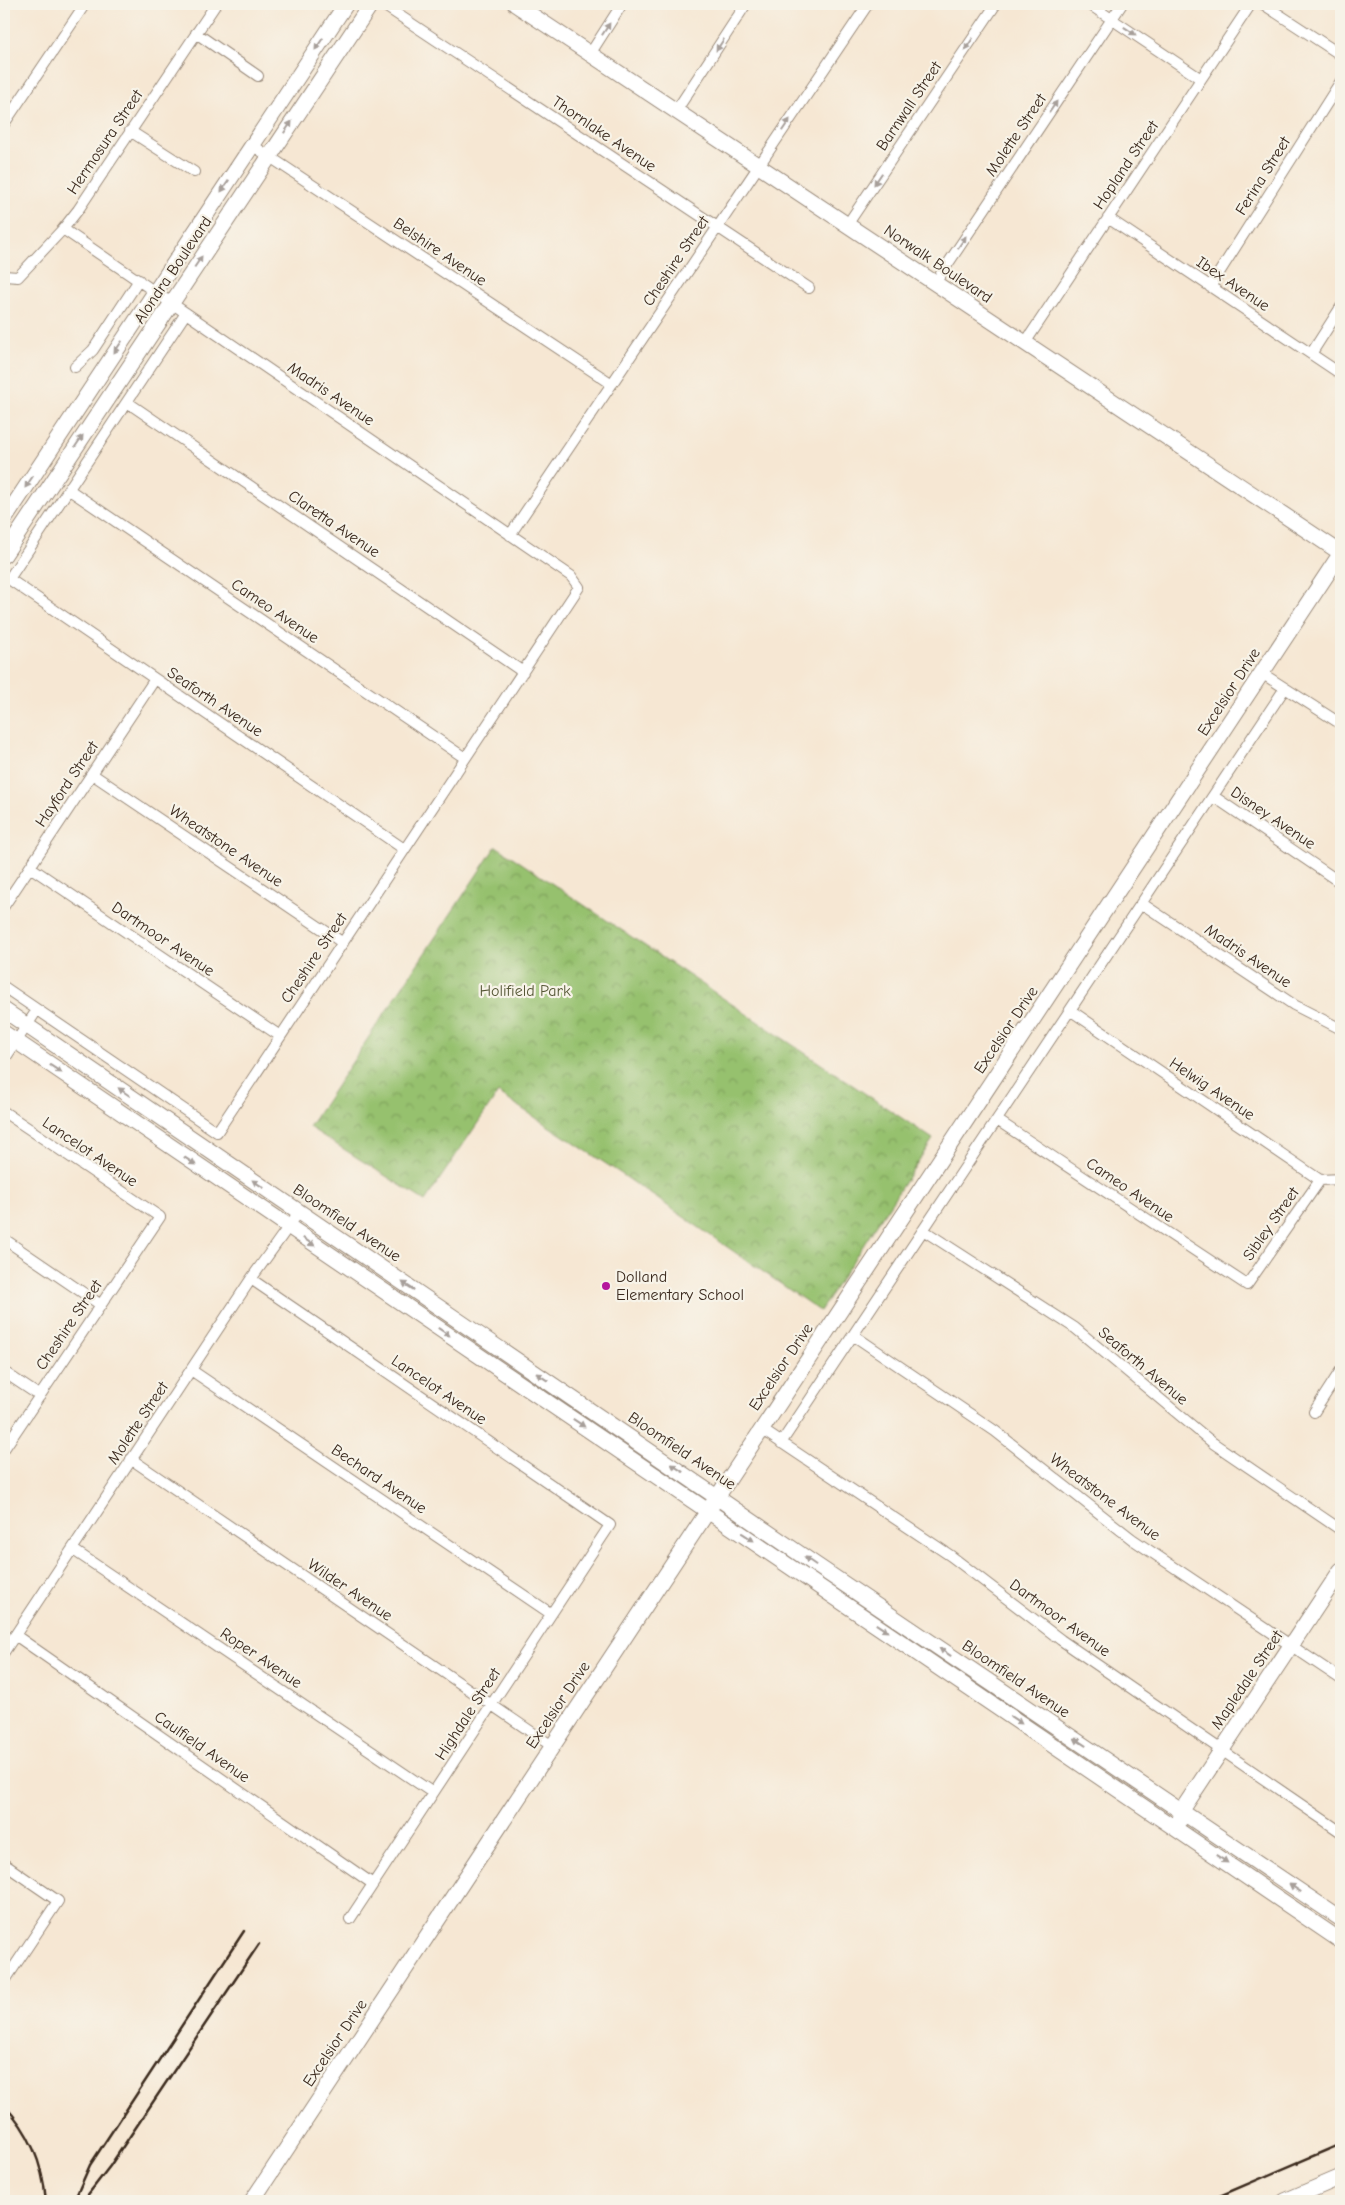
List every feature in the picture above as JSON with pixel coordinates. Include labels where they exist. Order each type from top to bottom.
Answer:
[{"type":"main road","name":"Alondra Boulevard","points":[[4,520],[346,4]]},
{"type":"main road","name":"Alondra Boulevard","points":[[4,555],[371,4]]},
{"type":"main road","name":"Norwalk Boulevard","points":[[514,4],[1341,553]]},
{"type":"main road","name":"Excelsior Drive","points":[[252,2201],[760,1429],[1263,674],[1341,553]]},
{"type":"main road","name":"Bloomfield Avenue","points":[[4,1010],[717,1495],[816,1565],[1341,1919]]},
{"type":"main road","name":"Bloomfield Avenue","points":[[10,1037],[288,1227],[708,1509],[1341,1941]]},
{"type":"main road","name":"Mapledale Street","points":[[1182,1810],[1341,1570]]},
{"type":"main road","points":[[1120,1770],[1122,1783],[1120,1791]]},
{"type":"main road","points":[[1120,1791],[1141,1783]]},
{"type":"main road","points":[[1158,1815],[1170,1815],[1182,1810],[1181,1831]]},
{"type":"main road","points":[[1285,2201],[1341,2177]]},
{"type":"street","points":[[4,124],[85,4]]},
{"type":"street","name":"Hermosura Street","points":[[4,276],[18,277],[63,230],[216,4]]},
{"type":"street","name":"Thornlake Avenue","points":[[382,4],[808,288]]},
{"type":"street","points":[[590,54],[622,4]]},
{"type":"street","points":[[676,111],[746,4]]},
{"type":"street","name":"Cheshire Street","points":[[510,535],[868,4]]},
{"type":"street","name":"Barnwall Street","points":[[847,224],[996,4]]},
{"type":"street","points":[[1090,4],[1201,79]]},
{"type":"street","name":"Molette Street","points":[[935,283],[1122,4]]},
{"type":"street","name":"Hopland Street","points":[[1025,343],[1251,4]]},
{"type":"street","points":[[1263,4],[1341,55]]},
{"type":"street","points":[[196,33],[258,76]]},
{"type":"street","name":"Ferina Street","points":[[1210,287],[1341,81]]},
{"type":"street","points":[[130,131],[194,172]]},
{"type":"street","name":"Belshire Avenue","points":[[252,145],[612,384]]},
{"type":"street","name":"Ibex Avenue","points":[[1108,218],[1341,374]]},
{"type":"street","name":"Madris Avenue","points":[[63,230],[572,576],[579,587]]},
{"type":"street","name":"Alondra Boulevard","points":[[75,367],[93,350],[138,280]]},
{"type":"street","points":[[1310,354],[1341,307]]},
{"type":"street","points":[[68,489],[186,313]]},
{"type":"street","name":"Claretta Avenue","points":[[127,402],[523,672]]},
{"type":"street","name":"Seaforth Avenue","points":[[68,489],[8,579],[404,849]]},
{"type":"street","name":"Cameo Avenue","points":[[68,489],[465,758]]},
{"type":"street","name":"Cheshire Street","points":[[4,987],[217,1132],[579,587]]},
{"type":"street","points":[[1263,674],[1341,724]]},
{"type":"street","name":"Hayford Street","points":[[4,906],[155,679]]},
{"type":"street","points":[[780,1443],[1285,688]]},
{"type":"street","name":"Wheatstone Avenue","points":[[92,774],[343,943]]},
{"type":"street","name":"Disney Avenue","points":[[1213,796],[1341,882]]},
{"type":"street","name":"Dartmoor Avenue","points":[[30,867],[280,1036]]},
{"type":"street","name":"Madris Avenue","points":[[1141,903],[1294,1005],[1341,1029]]},
{"type":"street","points":[[4,1060],[10,1037],[27,1025],[37,1010]]},
{"type":"street","name":"Helwig Avenue","points":[[1070,1010],[1320,1180]]},
{"type":"street","name":"Lancelot Avenue","points":[[4,1112],[160,1217]]},
{"type":"street","name":"Cameo Avenue","points":[[997,1120],[1247,1286]]},
{"type":"street","points":[[1320,1180],[1341,1178]]},
{"type":"street","name":"Sibley Street","points":[[1247,1286],[1320,1180]]},
{"type":"street","name":"Molette Street","points":[[4,1652],[251,1279],[299,1212]]},
{"type":"street","name":"Cheshire Street","points":[[4,1449],[160,1217]]},
{"type":"street","name":"Seaforth Avenue","points":[[923,1230],[1075,1328],[1213,1443],[1341,1530]]},
{"type":"street","points":[[4,1239],[101,1305]]},
{"type":"street","name":"Lancelot Avenue","points":[[251,1279],[610,1525]]},
{"type":"street","name":"Wheatstone Avenue","points":[[853,1335],[995,1431],[1132,1538],[1341,1679]]},
{"type":"street","name":"Bechard Avenue","points":[[191,1370],[550,1613]]},
{"type":"street","points":[[1314,1412],[1341,1370]]},
{"type":"street","points":[[4,1372],[40,1396]]},
{"type":"street","name":"Dartmoor Avenue","points":[[760,1429],[951,1556],[1061,1640],[1222,1748],[1341,1832]]},
{"type":"street","name":"Wilder Avenue","points":[[132,1459],[552,1746]]},
{"type":"street","name":"Highdale Street","points":[[350,1919],[492,1706],[550,1613],[610,1525]]},
{"type":"street","name":"Roper Avenue","points":[[72,1549],[434,1793]]},
{"type":"street","name":"Caulfield Avenue","points":[[15,1635],[372,1884]]},
{"type":"street","points":[[4,1864],[58,1901],[4,1982]]},
{"type":"green space","name":"Holifield Park","points":[[496,846],[933,1139],[820,1311],[620,1173],[498,1093],[425,1201],[309,1127]]},
{"type":"railway","points":[[74,2201],[90,2165],[244,1931]]},
{"type":"railway","points":[[83,2201],[110,2166],[259,1944]]},
{"type":"railway","points":[[4,2105],[21,2126],[33,2149],[42,2174],[46,2201]]},
{"type":"railway","points":[[1208,2201],[1341,2144]]},
{"type":"place","name":"Dolland Elementary School","points":[[606,1286]]}]
